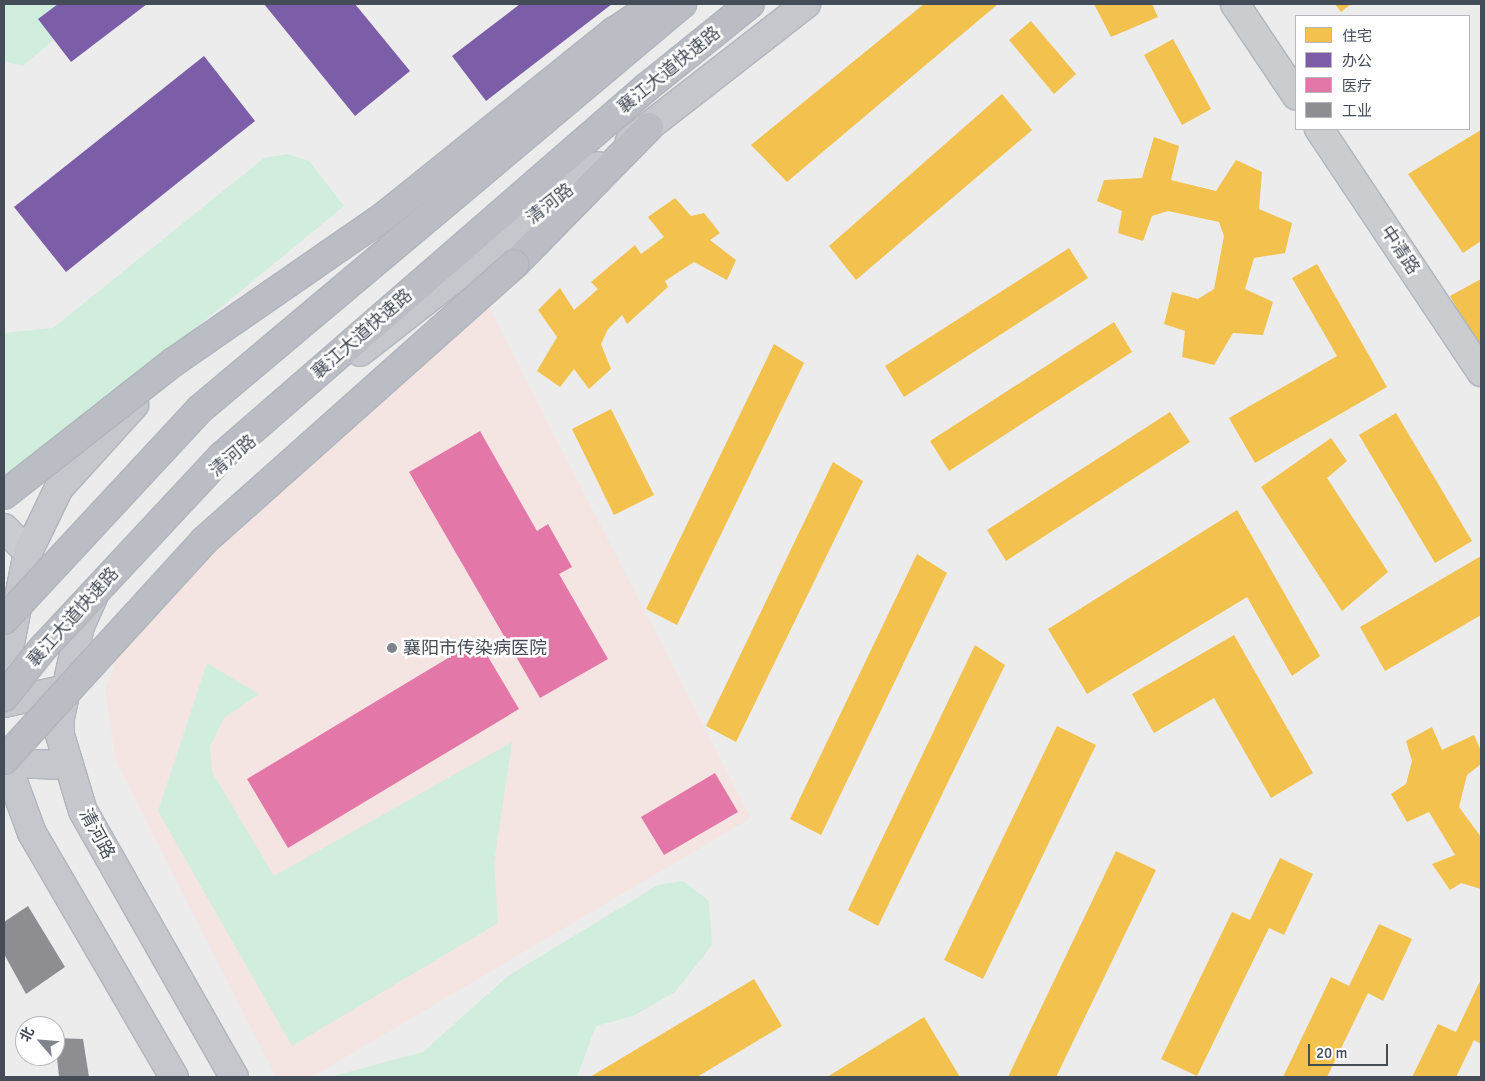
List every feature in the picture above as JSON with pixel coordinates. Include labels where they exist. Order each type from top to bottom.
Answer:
[{"type":"highway","points":[[4,495],[175,361],[387,214],[615,31],[655,4]]},
{"type":"highway","points":[[4,620],[200,409],[682,4]]},
{"type":"highway","name":"襄江大道快速路","points":[[4,697],[43,648],[222,456],[647,86],[750,4]]},
{"type":"highway","points":[[4,760],[204,540],[514,264],[649,127]]},
{"type":"main road","points":[[4,674],[28,552],[59,488],[123,414],[631,4]]},
{"type":"main road","name":"清河路","points":[[234,1077],[83,811],[60,735],[66,689],[80,626],[103,575],[142,532],[321,382],[806,4]]},
{"type":"main road","points":[[4,703],[66,689]]},
{"type":"main road","points":[[69,765],[4,760],[32,833],[174,1077]]},
{"type":"street","points":[[1235,4],[1295,94]]},
{"type":"street","name":"中清路","points":[[1320,130],[1481,372]]},
{"type":"street","points":[[4,528],[28,552]]},
{"type":"shaded area","name":"襄阳市传染病医院","points":[[481,292],[751,818],[312,1077],[276,1077],[116,762],[105,691],[135,605],[224,502]]},
{"type":"green space","points":[[4,4],[95,4],[23,66],[4,61]]},
{"type":"green space","points":[[287,154],[309,161],[344,206],[5,485],[4,333],[53,328],[264,158]]},
{"type":"green space","points":[[207,663],[259,694],[224,718],[210,747],[212,772],[274,876],[512,742],[494,863],[498,923],[292,1046],[158,811]]},
{"type":"green space","points":[[683,881],[709,901],[712,945],[675,992],[633,1016],[596,1026],[577,1077],[330,1077],[423,1052],[508,976],[658,885]]},
{"type":"building: 住宅","points":[[924,4],[998,4],[787,182],[751,145]]},
{"type":"building: 住宅","points":[[1094,4],[1152,4],[1158,17],[1111,37]]},
{"type":"building: 住宅","points":[[1335,4],[1351,4],[1341,12]]},
{"type":"building: 住宅","points":[[1031,21],[1076,74],[1054,94],[1009,40]]},
{"type":"building: 住宅","points":[[1173,39],[1211,109],[1182,125],[1144,55]]},
{"type":"building: 住宅","points":[[1002,94],[1032,130],[856,280],[829,246]]},
{"type":"building: 住宅","points":[[1481,130],[1481,241],[1463,253],[1408,174]]},
{"type":"building: 住宅","points":[[1154,137],[1179,146],[1171,180],[1216,191],[1236,160],[1262,172],[1259,209],[1292,223],[1285,253],[1254,258],[1245,289],[1273,302],[1263,335],[1233,333],[1214,365],[1182,357],[1185,331],[1164,324],[1172,292],[1198,299],[1214,289],[1224,236],[1219,222],[1168,211],[1152,216],[1143,241],[1118,233],[1122,211],[1097,201],[1104,180],[1142,178]]},
{"type":"building: 住宅","points":[[675,198],[691,216],[704,213],[720,233],[710,240],[736,260],[727,280],[694,262],[665,281],[668,287],[627,324],[622,315],[608,329],[601,344],[611,369],[589,389],[574,369],[560,387],[537,371],[557,337],[538,310],[560,288],[574,310],[598,289],[591,282],[635,245],[641,254],[664,237],[648,217]]},
{"type":"building: 住宅","points":[[1069,248],[1088,278],[904,397],[885,366]]},
{"type":"building: 住宅","points":[[1317,264],[1387,387],[1255,463],[1229,418],[1337,356],[1292,278]]},
{"type":"building: 住宅","points":[[1481,279],[1481,352],[1450,296]]},
{"type":"building: 住宅","points":[[1114,322],[1132,352],[949,471],[930,441]]},
{"type":"building: 住宅","points":[[774,344],[804,363],[677,625],[646,609]]},
{"type":"building: 住宅","points":[[611,409],[654,495],[614,515],[572,429]]},
{"type":"building: 住宅","points":[[1170,412],[1190,442],[1006,561],[987,530]]},
{"type":"building: 住宅","points":[[1396,413],[1472,541],[1435,563],[1359,435]]},
{"type":"building: 住宅","points":[[1331,438],[1347,461],[1327,478],[1388,572],[1342,611],[1261,487]]},
{"type":"building: 住宅","points":[[833,462],[863,481],[736,742],[706,726]]},
{"type":"building: 住宅","points":[[1237,510],[1320,656],[1292,676],[1247,597],[1087,694],[1048,629]]},
{"type":"building: 住宅","points":[[917,554],[947,573],[821,835],[790,819]]},
{"type":"building: 住宅","points":[[1481,556],[1481,615],[1385,671],[1360,627]]},
{"type":"building: 住宅","points":[[1234,635],[1313,773],[1271,798],[1214,698],[1154,733],[1132,694]]},
{"type":"building: 住宅","points":[[975,645],[1005,665],[878,926],[848,910]]},
{"type":"building: 住宅","points":[[1057,726],[1096,745],[983,979],[944,960]]},
{"type":"building: 住宅","points":[[1432,727],[1442,750],[1474,735],[1481,751],[1481,764],[1467,775],[1459,807],[1481,837],[1481,889],[1461,883],[1450,890],[1432,864],[1455,855],[1429,812],[1407,822],[1391,794],[1406,784],[1412,761],[1406,741]]},
{"type":"building: 住宅","points":[[1116,851],[1156,870],[1056,1077],[1008,1077]]},
{"type":"building: 住宅","points":[[1280,858],[1313,874],[1284,935],[1269,928],[1197,1076],[1161,1059],[1232,912],[1250,920]]},
{"type":"building: 住宅","points":[[1379,924],[1412,939],[1383,1001],[1368,993],[1327,1077],[1283,1077],[1331,977],[1349,986]]},
{"type":"building: 住宅","points":[[754,979],[782,1026],[697,1077],[590,1077]]},
{"type":"building: 住宅","points":[[1481,979],[1481,1044],[1474,1040],[1456,1077],[1412,1077],[1438,1024],[1456,1032]]},
{"type":"building: 住宅","points":[[924,1017],[960,1077],[827,1077]]},
{"type":"building: 办公","points":[[58,4],[147,4],[71,62],[38,19]]},
{"type":"building: 办公","points":[[264,4],[355,4],[410,71],[355,116]]},
{"type":"building: 办公","points":[[520,4],[612,4],[486,101],[452,56]]},
{"type":"building: 办公","points":[[204,56],[255,121],[66,272],[14,207]]},
{"type":"building: 医疗","points":[[480,431],[537,531],[548,524],[572,567],[559,574],[608,659],[540,698],[409,472]]},
{"type":"building: 医疗","points":[[478,640],[519,709],[288,848],[247,779]]},
{"type":"building: 医疗","points":[[715,773],[738,812],[664,855],[641,817]]},
{"type":"building: 工业","points":[[28,906],[65,967],[26,994],[4,954],[4,922]]},
{"type":"building: 工业","points":[[65,1038],[83,1039],[89,1077],[59,1077],[58,1066],[65,1066]]},
{"type":"place","name":"襄阳市传染病医院","points":[[392,648]]}]
